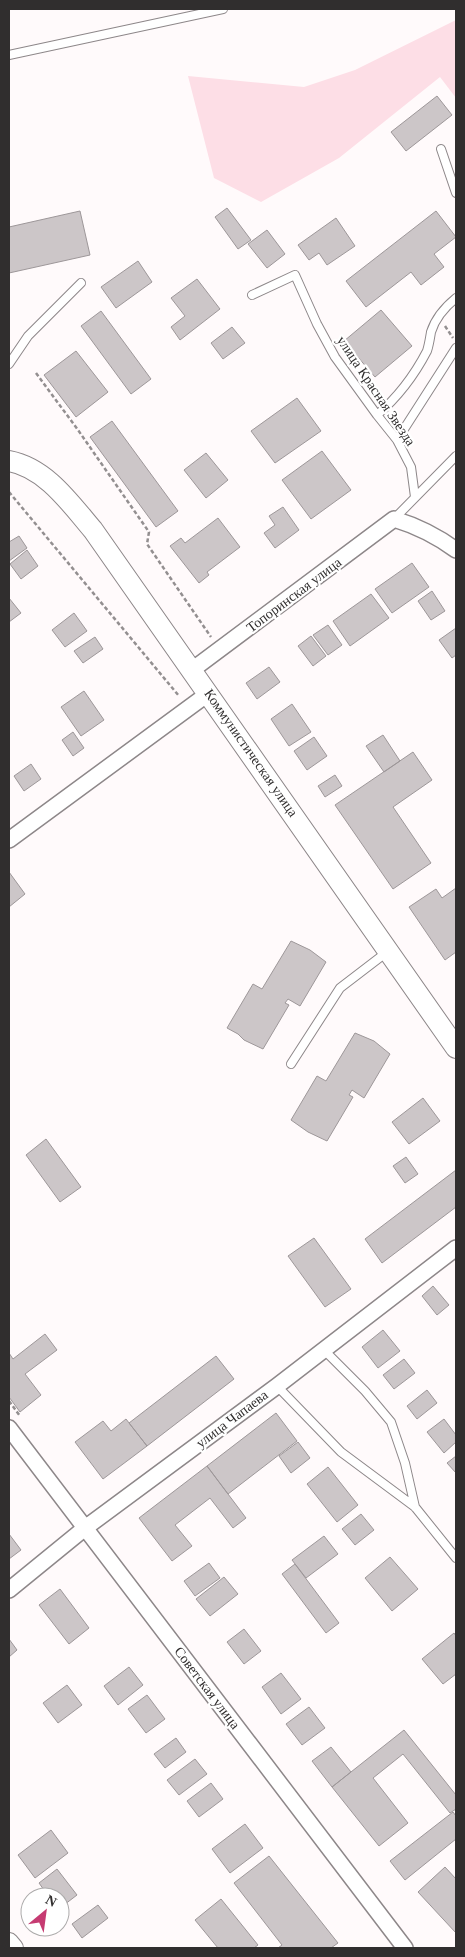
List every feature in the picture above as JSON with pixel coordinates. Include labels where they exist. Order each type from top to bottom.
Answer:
[{"type":"main road","name":"Коммунистическая улица","points":[[9,461],[32,469],[48,480],[93,530],[456,1048]]},
{"type":"street","name":"Топоринская улица","points":[[192,670],[220,651],[394,519]]},
{"type":"street","points":[[394,519],[416,526],[456,550]]},
{"type":"street","points":[[9,840],[209,693]]},
{"type":"street","name":"улица Чапаева","points":[[9,1590],[86,1528],[277,1386],[456,1248]]},
{"type":"street","name":"Советская улица","points":[[9,1428],[405,1948]]},
{"type":"street","points":[[9,1942],[14,1948]]},
{"type":"lane","points":[[9,55],[223,9]]},
{"type":"lane","points":[[441,149],[456,193]]},
{"type":"lane","name":"улица Красная Звезда","points":[[252,295],[296,274],[317,324],[335,357],[397,440],[411,467],[415,497]]},
{"type":"lane","points":[[9,364],[28,336],[81,282]]},
{"type":"lane","points":[[377,415],[394,400],[409,381],[428,349],[432,331],[438,317],[456,298]]},
{"type":"lane","points":[[397,440],[456,348]]},
{"type":"lane","points":[[394,519],[456,456]]},
{"type":"lane","points":[[291,1064],[340,988],[389,951]]},
{"type":"lane","points":[[324,1350],[391,1422],[405,1463],[415,1508]]},
{"type":"lane","points":[[277,1386],[341,1452],[415,1508],[456,1558]]},
{"type":"path","points":[[438,317],[456,343]]},
{"type":"path","points":[[36,374],[75,425],[149,532],[147,544],[220,651]]},
{"type":"path","points":[[9,492],[189,708]]},
{"type":"shaded area","points":[[456,20],[456,98],[440,77],[339,158],[261,202],[214,178],[188,76],[304,87],[355,70]]},
{"type":"building","points":[[437,96],[452,115],[406,151],[391,132]]},
{"type":"building","points":[[227,208],[251,240],[238,249],[215,217]]},
{"type":"building","points":[[80,211],[90,255],[9,273],[9,227]]},
{"type":"building","points":[[436,211],[456,237],[434,254],[444,267],[421,285],[411,272],[366,307],[346,281]]},
{"type":"building","points":[[336,218],[355,246],[327,265],[319,253],[309,260],[298,245]]},
{"type":"building","points":[[267,230],[285,254],[267,268],[248,244]]},
{"type":"building","points":[[138,261],[152,282],[116,308],[101,287]]},
{"type":"building","points":[[197,279],[220,309],[180,340],[171,327],[185,316],[171,298]]},
{"type":"building","points":[[381,310],[412,346],[375,377],[344,341]]},
{"type":"building","points":[[101,311],[151,379],[131,394],[81,326]]},
{"type":"building","points":[[232,327],[245,343],[223,359],[211,343]]},
{"type":"building","points":[[76,351],[108,392],[76,417],[44,375]]},
{"type":"building","points":[[297,398],[321,431],[275,463],[251,431]]},
{"type":"building","points":[[112,421],[178,511],[156,527],[90,437]]},
{"type":"building","points":[[322,451],[351,490],[311,519],[282,480]]},
{"type":"building","points":[[206,453],[228,480],[206,498],[184,470]]},
{"type":"building","points":[[283,507],[299,530],[275,548],[264,533],[275,525],[269,516]]},
{"type":"building","points":[[218,518],[240,547],[207,572],[209,575],[199,583],[170,546],[181,538],[185,543]]},
{"type":"building","points":[[19,536],[27,548],[9,561],[9,542]]},
{"type":"building","points":[[27,550],[38,566],[21,579],[10,564]]},
{"type":"building","points":[[412,563],[429,587],[392,613],[375,589]]},
{"type":"building","points":[[432,591],[445,611],[431,620],[418,601]]},
{"type":"building","points":[[371,594],[389,618],[350,646],[333,621]]},
{"type":"building","points":[[9,598],[21,613],[9,622]]},
{"type":"building","points":[[74,613],[87,631],[65,647],[52,630]]},
{"type":"building","points":[[328,625],[342,645],[328,655],[313,635]]},
{"type":"building","points":[[456,628],[456,655],[452,658],[439,640]]},
{"type":"building","points":[[311,636],[326,656],[313,666],[298,646]]},
{"type":"building","points":[[95,637],[103,649],[83,663],[74,651]]},
{"type":"building","points":[[269,667],[280,682],[257,699],[246,683]]},
{"type":"building","points":[[84,691],[104,720],[81,736],[61,707]]},
{"type":"building","points":[[292,704],[311,732],[289,746],[271,719]]},
{"type":"building","points":[[73,732],[84,748],[73,756],[62,740]]},
{"type":"building","points":[[383,735],[400,761],[384,772],[366,746]]},
{"type":"building","points":[[314,737],[327,756],[307,770],[294,751]]},
{"type":"building","points":[[413,752],[432,780],[393,807],[431,863],[393,889],[335,805]]},
{"type":"building","points":[[31,764],[41,779],[24,791],[14,776]]},
{"type":"building","points":[[335,775],[342,786],[325,797],[318,786]]},
{"type":"building","points":[[9,872],[25,894],[9,907]]},
{"type":"building","points":[[456,888],[456,952],[445,960],[409,907],[436,889],[442,898]]},
{"type":"building","points":[[291,941],[310,950],[326,962],[300,1006],[288,999],[285,1003],[289,1005],[263,1049],[244,1040],[227,1028],[253,984],[262,989]]},
{"type":"building","points":[[355,1033],[374,1041],[390,1054],[364,1098],[352,1090],[349,1095],[353,1097],[327,1141],[308,1132],[291,1120],[317,1076],[326,1081]]},
{"type":"building","points":[[423,1098],[440,1121],[409,1144],[392,1122]]},
{"type":"building","points":[[46,1139],[81,1187],[60,1202],[26,1155]]},
{"type":"building","points":[[406,1157],[418,1174],[405,1183],[393,1166]]},
{"type":"building","points":[[456,1170],[456,1207],[382,1263],[365,1239]]},
{"type":"building","points":[[314,1238],[351,1289],[325,1307],[288,1256]]},
{"type":"building","points":[[433,1286],[449,1305],[437,1315],[422,1296]]},
{"type":"building","points":[[383,1330],[400,1351],[378,1368],[362,1347]]},
{"type":"building","points":[[45,1334],[57,1350],[25,1374],[41,1395],[20,1412],[9,1397],[9,1353],[13,1359]]},
{"type":"building","points":[[216,1356],[234,1379],[147,1446],[129,1423]]},
{"type":"building","points":[[404,1359],[415,1373],[394,1389],[383,1375]]},
{"type":"building","points":[[427,1390],[437,1403],[417,1419],[407,1406]]},
{"type":"building","points":[[276,1413],[297,1441],[228,1494],[207,1466]]},
{"type":"building","points":[[126,1419],[147,1446],[103,1479],[75,1442],[103,1421],[111,1431]]},
{"type":"building","points":[[444,1419],[456,1435],[456,1442],[444,1453],[427,1432]]},
{"type":"building","points":[[298,1442],[310,1458],[291,1473],[279,1456]]},
{"type":"building","points":[[456,1456],[456,1473],[447,1463]]},
{"type":"building","points":[[207,1466],[246,1518],[233,1528],[210,1498],[175,1525],[192,1546],[172,1561],[139,1518]]},
{"type":"building","points":[[328,1467],[358,1505],[337,1522],[307,1484]]},
{"type":"building","points":[[361,1514],[374,1530],[355,1545],[342,1529]]},
{"type":"building","points":[[9,1534],[21,1550],[9,1559]]},
{"type":"building","points":[[324,1536],[338,1554],[306,1578],[292,1560]]},
{"type":"building","points":[[390,1557],[418,1589],[392,1611],[365,1578]]},
{"type":"building","points":[[209,1563],[220,1578],[195,1596],[184,1581]]},
{"type":"building","points":[[295,1564],[339,1623],[326,1633],[282,1574]]},
{"type":"building","points":[[224,1577],[238,1594],[210,1616],[196,1599]]},
{"type":"building","points":[[60,1589],[89,1628],[69,1644],[39,1605]]},
{"type":"building","points":[[244,1629],[261,1651],[244,1664],[227,1642]]},
{"type":"building","points":[[454,1633],[456,1636],[456,1674],[443,1684],[422,1659]]},
{"type":"building","points":[[9,1639],[17,1650],[9,1657]]},
{"type":"building","points":[[129,1667],[143,1685],[118,1705],[104,1686]]},
{"type":"building","points":[[281,1673],[301,1699],[281,1714],[262,1687]]},
{"type":"building","points":[[67,1685],[82,1705],[58,1723],[43,1703]]},
{"type":"building","points":[[147,1695],[165,1719],[146,1733],[128,1709]]},
{"type":"building","points":[[309,1707],[325,1728],[302,1745],[286,1724]]},
{"type":"building","points":[[404,1730],[456,1795],[456,1809],[450,1813],[403,1754],[373,1778],[408,1823],[379,1846],[332,1787]]},
{"type":"building","points":[[176,1738],[186,1752],[165,1768],[154,1754]]},
{"type":"building","points":[[331,1747],[351,1772],[332,1787],[312,1761]]},
{"type":"building","points":[[195,1759],[207,1774],[179,1795],[167,1780]]},
{"type":"building","points":[[211,1783],[223,1799],[199,1817],[187,1801]]},
{"type":"building","points":[[453,1812],[456,1816],[456,1839],[405,1880],[390,1861]]},
{"type":"building","points":[[245,1824],[263,1848],[230,1873],[212,1849]]},
{"type":"building","points":[[51,1830],[68,1853],[35,1878],[18,1855]]},
{"type":"building","points":[[269,1856],[338,1943],[331,1948],[278,1948],[282,1945],[234,1883]]},
{"type":"building","points":[[445,1867],[456,1879],[456,1933],[418,1892]]},
{"type":"building","points":[[57,1869],[77,1895],[70,1900],[70,1887],[42,1887],[39,1883]]},
{"type":"building","points":[[221,1899],[258,1945],[254,1948],[218,1948],[195,1920]]},
{"type":"building","points":[[98,1905],[108,1918],[82,1938],[72,1924]]}]
